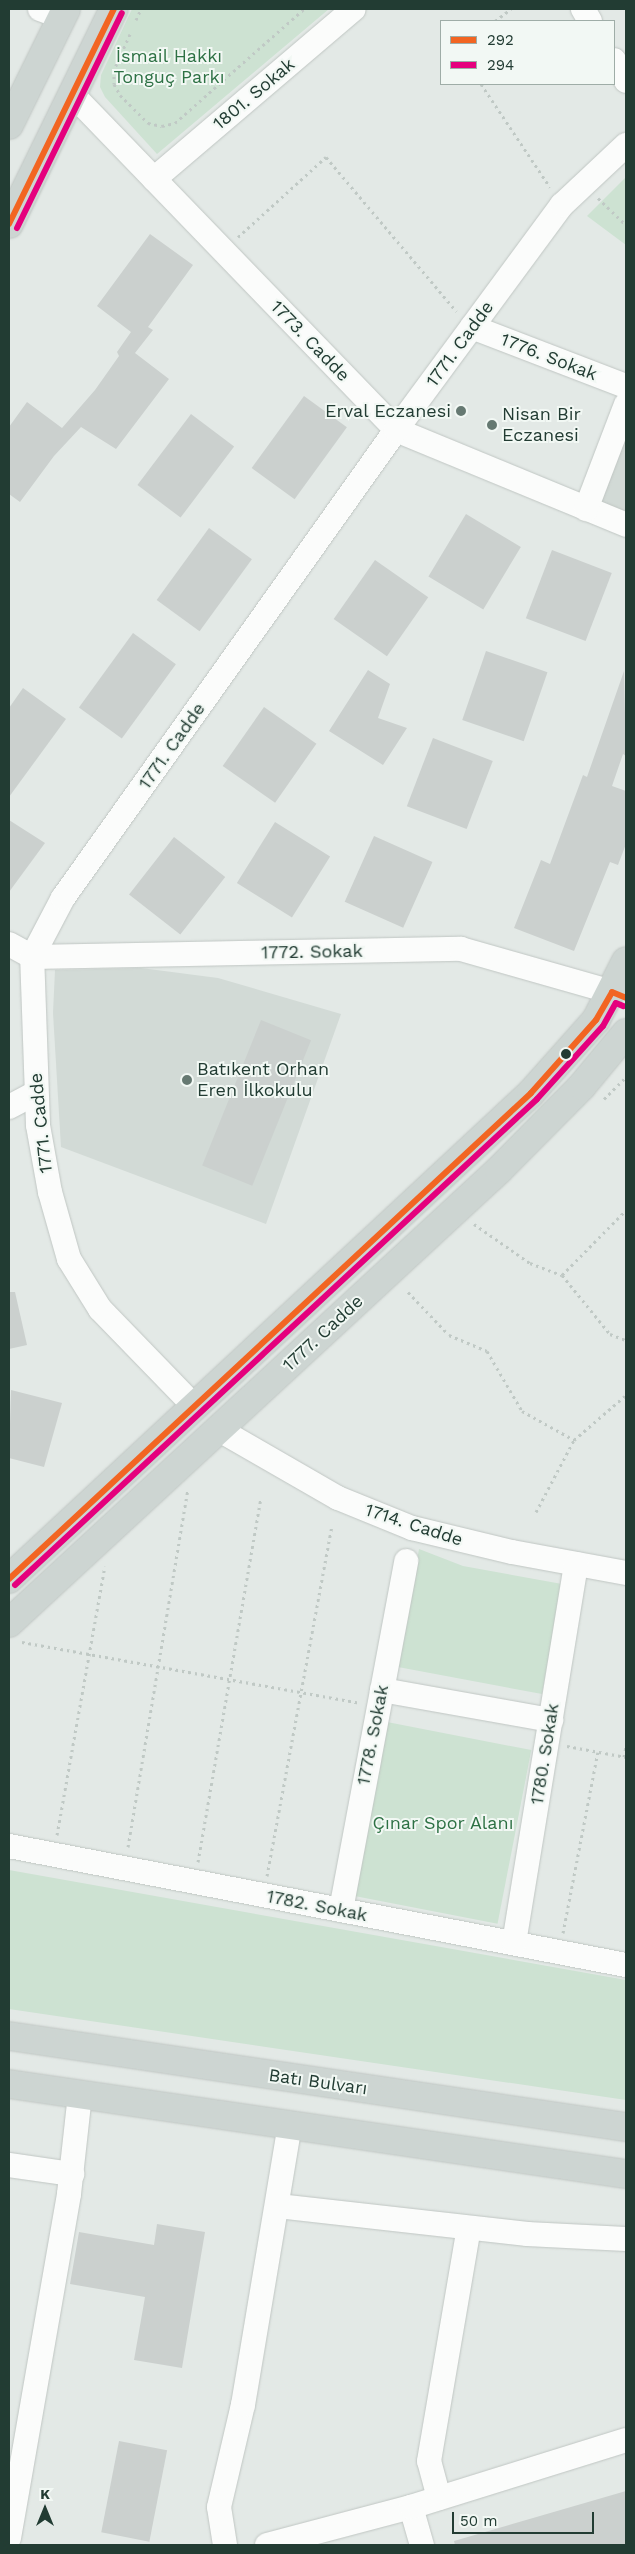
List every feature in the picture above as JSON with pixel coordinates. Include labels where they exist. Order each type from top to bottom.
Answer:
[{"type":"main road","points":[[9,224],[114,9]]},
{"type":"main road","points":[[9,125],[56,12]]},
{"type":"main road","name":"1777. Cadde","points":[[9,1579],[482,1142],[531,1093],[619,995],[626,960]]},
{"type":"main road","points":[[596,1020],[626,1033]]},
{"type":"main road","name":"1777. Cadde","points":[[13,1632],[195,1451],[455,1210],[582,1086],[626,1033]]},
{"type":"main road","points":[[196,1407],[218,1429]]},
{"type":"main road","name":"Batı Bulvarı","points":[[9,2036],[626,2127]]},
{"type":"main road","points":[[9,2084],[626,2174]]},
{"type":"street","name":"1801. Sokak","points":[[154,179],[354,9]]},
{"type":"street","points":[[583,9],[589,20]]},
{"type":"street","points":[[615,62],[626,81]]},
{"type":"street","name":"1773. Cadde","points":[[72,94],[396,430],[626,525]]},
{"type":"street","name":"1771. Cadde","points":[[196,1407],[100,1309],[78,1276],[58,1229],[35,1093],[32,957],[63,898],[396,430],[462,322],[562,205],[626,145]]},
{"type":"street","name":"1776. Sokak","points":[[462,322],[626,386]]},
{"type":"street","points":[[586,508],[626,404]]},
{"type":"street","points":[[9,944],[32,957]]},
{"type":"street","name":"1772. Sokak","points":[[32,957],[461,949],[619,995]]},
{"type":"street","points":[[9,1107],[35,1093]]},
{"type":"street","name":"1714. Cadde","points":[[218,1429],[338,1498],[404,1525],[458,1540],[626,1573]]},
{"type":"street","name":"1778. Sokak","points":[[341,1910],[406,1560]]},
{"type":"street","name":"1780. Sokak","points":[[514,1944],[576,1564]]},
{"type":"street","points":[[380,1698],[549,1731]]},
{"type":"street","name":"1782. Sokak","points":[[9,1846],[626,1965]]},
{"type":"street","points":[[9,2538],[72,2174],[80,2094]]},
{"type":"street","points":[[225,2545],[219,2507],[243,2405],[278,2206],[290,2125]]},
{"type":"street","points":[[9,2166],[72,2174]]},
{"type":"street","points":[[278,2206],[469,2228],[626,2239]]},
{"type":"street","points":[[439,2498],[429,2461],[469,2228]]},
{"type":"street","points":[[267,2545],[410,2507],[626,2440]]},
{"type":"street","points":[[410,2507],[422,2545]]},
{"type":"path","points":[[141,9],[114,70],[114,84],[120,95],[148,123],[162,126],[175,123],[304,9]]},
{"type":"path","points":[[496,20],[511,9]]},
{"type":"path","points":[[482,85],[562,205]]},
{"type":"path","points":[[223,250],[326,157],[457,310],[462,322]]},
{"type":"path","points":[[584,184],[626,225]]},
{"type":"path","points":[[455,1210],[530,1263],[562,1275],[610,1334],[626,1340]]},
{"type":"path","points":[[562,1275],[626,1210]]},
{"type":"path","points":[[408,1292],[449,1335],[487,1351],[522,1411],[574,1440]]},
{"type":"path","points":[[536,1512],[574,1440],[626,1395]]},
{"type":"path","points":[[124,1868],[195,1451]]},
{"type":"path","points":[[194,1882],[262,1498]]},
{"type":"path","points":[[264,1896],[332,1525]]},
{"type":"path","points":[[54,1855],[105,1565]]},
{"type":"path","points":[[13,1632],[89,1654],[302,1692],[380,1698]]},
{"type":"path","points":[[549,1731],[598,1752],[625,1757],[626,1746]]},
{"type":"path","points":[[559,1952],[598,1752]]},
{"type":"shaded area","points":[[626,434],[626,512],[601,503]]},
{"type":"shaded area","name":"Batıkent Orhan Eren İlkokulu","points":[[141,968],[218,978],[341,1014],[266,1224],[61,1147],[53,1013],[55,970]]},
{"type":"green space","name":"İsmail Hakkı Tonguç Parkı","points":[[132,9],[329,9],[157,154],[105,97],[100,87],[101,75]]},
{"type":"green space","points":[[626,177],[626,245],[587,216]]},
{"type":"green space","points":[[419,1549],[463,1566],[562,1584],[542,1694],[398,1667]]},
{"type":"green space","name":"Çınar Spor Alanı","points":[[387,1722],[531,1750],[498,1924],[353,1896]]},
{"type":"green space","points":[[9,1870],[626,1980],[626,2100],[9,2009]]},
{"type":"building","points":[[150,234],[193,265],[148,327],[153,330],[135,353],[169,379],[116,449],[81,427],[54,456],[20,502],[9,494],[9,427],[27,402],[62,428],[95,390],[119,356],[117,352],[131,332],[97,306]]},
{"type":"building","points":[[304,396],[347,427],[295,499],[252,468]]},
{"type":"building","points":[[191,414],[234,446],[181,518],[137,485]]},
{"type":"building","points":[[466,514],[521,547],[483,610],[428,577]]},
{"type":"building","points":[[209,528],[252,559],[200,631],[157,600]]},
{"type":"building","points":[[552,550],[612,573],[586,641],[526,618]]},
{"type":"building","points":[[375,560],[428,597],[387,656],[334,619]]},
{"type":"building","points":[[133,633],[176,664],[122,739],[79,707]]},
{"type":"building","points":[[486,651],[547,672],[524,741],[462,720]]},
{"type":"building","points":[[368,670],[390,684],[378,718],[407,728],[383,765],[329,731]]},
{"type":"building","points":[[624,671],[626,756],[623,754],[612,786],[626,791],[626,844],[618,865],[610,862],[574,951],[514,928],[541,860],[550,864],[583,775],[587,777]]},
{"type":"building","points":[[23,688],[66,719],[9,797],[9,708]]},
{"type":"building","points":[[264,707],[316,744],[275,803],[223,766]]},
{"type":"building","points":[[433,738],[493,761],[467,829],[407,806]]},
{"type":"building","points":[[9,820],[45,843],[9,892]]},
{"type":"building","points":[[275,822],[330,856],[292,918],[237,883]]},
{"type":"building","points":[[374,836],[432,862],[403,928],[345,902]]},
{"type":"building","points":[[174,837],[225,877],[180,935],[129,895]]},
{"type":"building","points":[[261,1020],[311,1040],[252,1186],[202,1166]]},
{"type":"building","points":[[9,1292],[15,1292],[27,1345],[9,1349]]},
{"type":"building","points":[[11,1390],[62,1403],[44,1467],[9,1458]]},
{"type":"building","points":[[157,2224],[205,2232],[182,2368],[134,2360],[145,2297],[70,2284],[79,2232],[154,2245]]},
{"type":"building","points":[[119,2441],[167,2450],[149,2542],[101,2532]]},
{"type":"building","points":[[626,2491],[626,2545],[455,2545],[454,2541]]},
{"type":"transit line","name":"292","points":[[9,224],[114,9]]},
{"type":"transit line","name":"294","points":[[17,228],[122,13]]},
{"type":"transit line","name":"292","points":[[9,1579],[531,1093],[596,1020],[612,992],[626,998]]},
{"type":"transit line","name":"294","points":[[15,1585],[537,1099],[603,1026],[616,1003],[623,1006]]},
{"type":"place","name":"Erval Eczanesi","points":[[461,411]]},
{"type":"place","name":"Nisan Bir Eczanesi","points":[[492,425]]},
{"type":"place","name":"Batıkent Orhan Eren İlkokulu","points":[[187,1080]]}]
